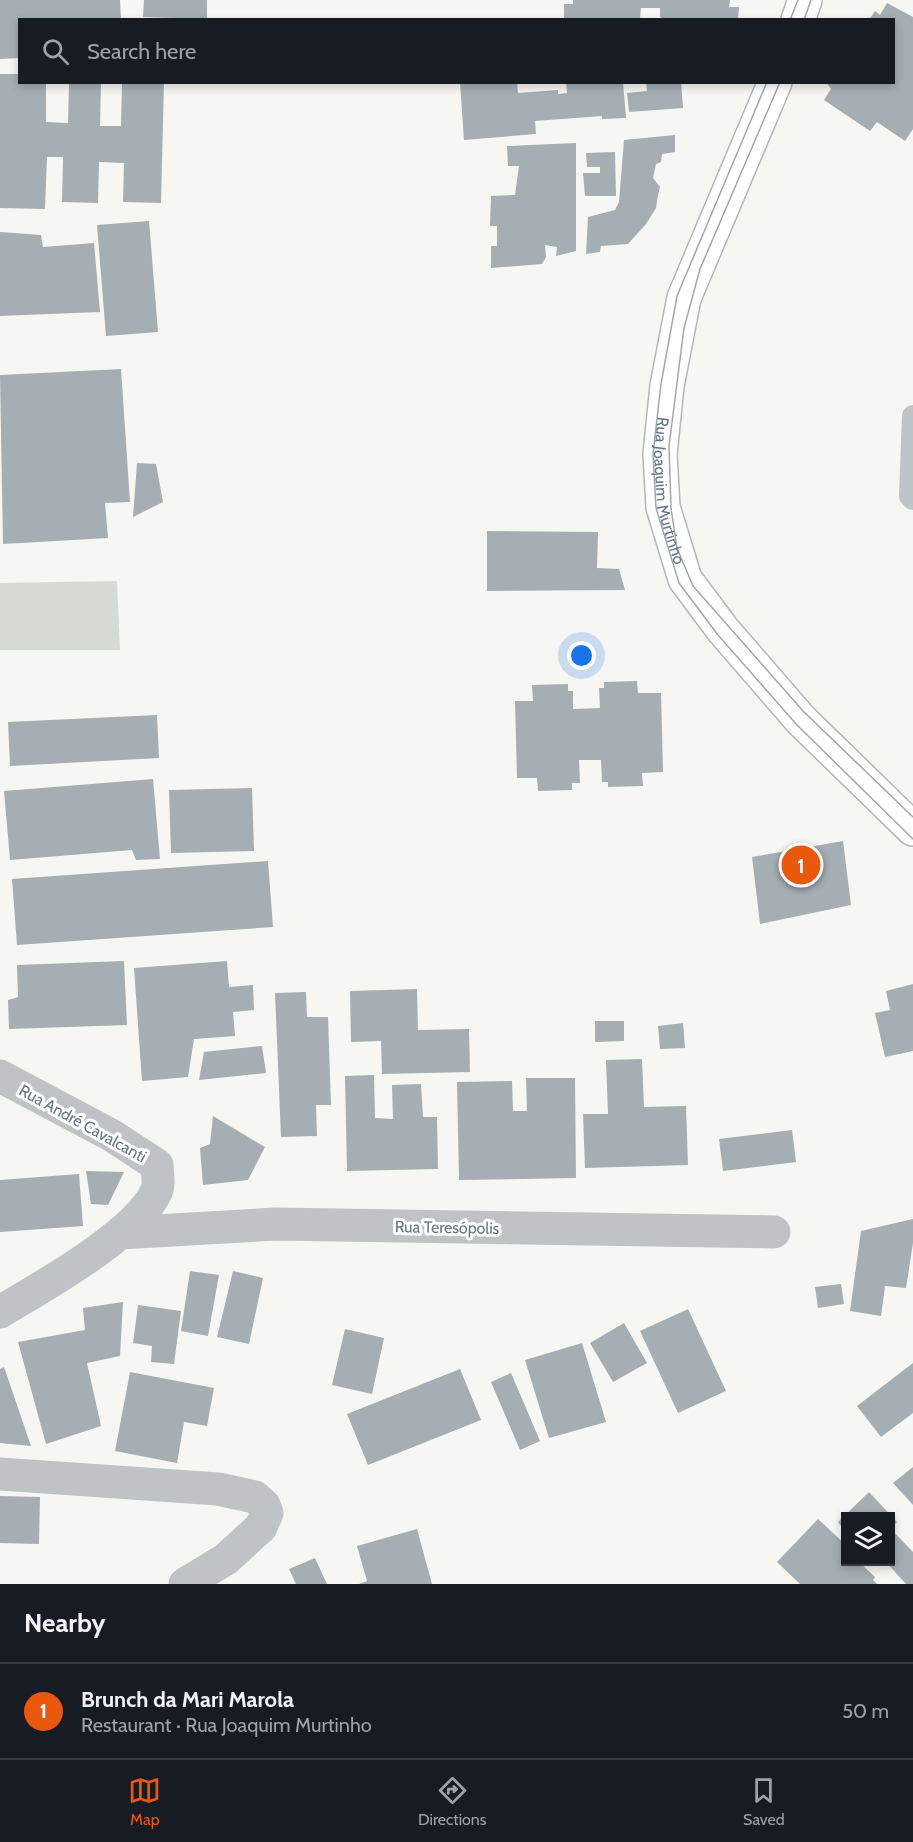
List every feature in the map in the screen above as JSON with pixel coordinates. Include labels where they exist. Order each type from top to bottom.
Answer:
[{"type":"street","points":[[799,18],[805,0]]},
{"type":"street","name":"Rua Joaquim Murtinho","points":[[774,84],[684,298],[667,386],[660,454],[663,507],[685,579],[723,630],[801,720],[913,829]]},
{"type":"street","name":"Rua André Cavalcanti","points":[[0,1076],[111,1135],[157,1165],[157,1191],[120,1233],[65,1274],[0,1312]]},
{"type":"street","name":"Rua Teresópolis","points":[[120,1233],[276,1224],[774,1232]]},
{"type":"street","points":[[0,1474],[218,1489],[255,1497],[264,1505],[267,1513],[261,1527],[226,1559],[185,1584]]},
{"type":"lane","points":[[913,416],[910,496],[913,499]]},
{"type":"shaded area","points":[[117,581],[120,650],[0,650],[0,583]]},
{"type":"building","points":[[0,0],[120,0],[121,18],[18,18],[18,58],[0,59]]},
{"type":"building","points":[[144,0],[207,0],[207,18],[143,17]]},
{"type":"building","points":[[573,0],[730,0],[729,7],[739,7],[738,18],[662,18],[660,8],[641,8],[640,18],[564,18],[564,4],[573,4]]},
{"type":"building","points":[[887,3],[913,17],[913,129],[905,141],[877,122],[870,131],[824,100],[831,89],[827,84],[895,84],[895,18],[870,18],[875,11],[880,15]]},
{"type":"building","points":[[0,74],[18,74],[18,84],[46,84],[46,122],[68,123],[69,84],[101,84],[100,126],[121,126],[122,84],[164,84],[161,203],[123,202],[124,163],[99,162],[98,203],[62,202],[63,157],[47,157],[45,209],[0,208]]},
{"type":"building","points":[[460,84],[517,84],[518,93],[558,90],[558,94],[567,93],[566,84],[623,84],[626,118],[602,119],[602,116],[535,121],[536,134],[464,140]]},
{"type":"building","points":[[646,84],[681,84],[683,108],[629,112],[627,93],[647,91]]},
{"type":"building","points":[[675,135],[675,152],[662,154],[661,162],[656,164],[653,178],[660,187],[656,208],[646,224],[628,244],[601,246],[600,252],[586,254],[588,217],[615,210],[619,202],[624,140]]},
{"type":"building","points":[[576,143],[576,251],[556,256],[557,247],[545,245],[546,257],[542,264],[491,268],[491,246],[497,246],[497,226],[490,226],[491,196],[515,195],[519,166],[508,166],[507,146]]},
{"type":"building","points":[[615,152],[616,196],[585,196],[583,173],[600,173],[600,167],[587,167],[586,153]]},
{"type":"building","points":[[149,221],[158,332],[106,336],[97,225]]},
{"type":"building","points":[[0,232],[41,235],[43,247],[94,243],[100,312],[0,316]]},
{"type":"building","points":[[121,369],[130,502],[105,503],[108,538],[3,544],[0,375]]},
{"type":"building","points":[[137,463],[156,464],[163,502],[133,517]]},
{"type":"building","points":[[487,531],[598,532],[597,568],[619,569],[625,590],[487,591]]},
{"type":"building","points":[[637,681],[638,693],[661,693],[663,772],[642,773],[643,786],[608,787],[608,782],[602,782],[601,760],[579,760],[580,783],[572,783],[572,790],[538,791],[537,778],[517,778],[515,701],[533,701],[532,685],[568,684],[568,691],[573,691],[573,709],[600,708],[599,688],[604,688],[604,682]]},
{"type":"building","points":[[157,715],[159,758],[10,766],[8,722]]},
{"type":"building","points":[[153,779],[160,859],[136,860],[132,850],[10,860],[4,791]]},
{"type":"building","points":[[252,788],[254,851],[171,853],[169,790]]},
{"type":"building","points":[[843,841],[851,905],[760,924],[752,857]]},
{"type":"building","points":[[268,861],[273,927],[17,945],[12,879]]},
{"type":"building","points":[[124,961],[127,1025],[9,1029],[8,1000],[18,997],[17,965]]},
{"type":"building","points":[[227,961],[229,987],[253,985],[254,1010],[233,1012],[235,1036],[194,1039],[188,1077],[142,1081],[134,968]]},
{"type":"building","points":[[913,984],[913,1051],[885,1057],[875,1013],[890,1010],[886,991]]},
{"type":"building","points":[[417,989],[418,1030],[469,1029],[470,1072],[382,1074],[381,1041],[351,1042],[350,991]]},
{"type":"building","points":[[306,992],[307,1017],[328,1017],[331,1105],[316,1105],[317,1136],[281,1137],[275,993]]},
{"type":"building","points":[[595,1021],[624,1021],[624,1041],[595,1042]]},
{"type":"building","points":[[683,1023],[685,1048],[660,1049],[658,1026]]},
{"type":"building","points":[[262,1046],[266,1073],[199,1080],[204,1052]]},
{"type":"building","points":[[642,1059],[644,1107],[686,1106],[688,1165],[585,1168],[583,1114],[608,1114],[606,1060]]},
{"type":"building","points":[[374,1075],[375,1118],[393,1119],[392,1085],[421,1084],[423,1117],[437,1117],[438,1169],[347,1171],[345,1076]]},
{"type":"building","points":[[526,1078],[575,1078],[576,1178],[459,1180],[457,1082],[512,1081],[513,1111],[527,1111]]},
{"type":"building","points":[[213,1116],[265,1147],[248,1180],[203,1185],[200,1148],[210,1144]]},
{"type":"building","points":[[792,1130],[796,1162],[723,1171],[719,1139]]},
{"type":"building","points":[[86,1171],[124,1172],[108,1205],[91,1204]]},
{"type":"building","points":[[79,1174],[83,1226],[0,1232],[0,1180]]},
{"type":"building","points":[[913,1219],[913,1243],[906,1288],[885,1286],[881,1316],[850,1311],[861,1231]]},
{"type":"building","points":[[190,1271],[219,1275],[208,1336],[181,1331]]},
{"type":"building","points":[[233,1271],[263,1278],[249,1344],[217,1337]]},
{"type":"building","points":[[841,1284],[844,1304],[818,1308],[815,1287]]},
{"type":"building","points":[[123,1302],[120,1356],[87,1363],[101,1426],[46,1444],[18,1342],[85,1330],[83,1308]]},
{"type":"building","points":[[138,1305],[181,1311],[174,1364],[151,1362],[152,1346],[133,1343]]},
{"type":"building","points":[[688,1309],[726,1391],[678,1413],[640,1331]]},
{"type":"building","points":[[624,1323],[647,1363],[613,1382],[590,1343]]},
{"type":"building","points":[[345,1329],[384,1338],[372,1394],[332,1385]]},
{"type":"building","points":[[582,1343],[606,1422],[549,1438],[525,1360]]},
{"type":"building","points":[[913,1363],[913,1413],[881,1437],[857,1406]]},
{"type":"building","points":[[4,1367],[31,1446],[0,1443],[0,1369]]},
{"type":"building","points":[[460,1369],[481,1420],[368,1465],[347,1414]]},
{"type":"building","points":[[130,1372],[214,1388],[207,1426],[184,1422],[177,1463],[115,1451]]},
{"type":"building","points":[[511,1373],[540,1441],[520,1450],[491,1382]]},
{"type":"building","points":[[913,1467],[913,1505],[893,1483]]},
{"type":"building","points":[[869,1492],[888,1512],[848,1512]]},
{"type":"building","points":[[0,1496],[40,1497],[39,1544],[0,1543]]},
{"type":"building","points":[[818,1519],[841,1540],[841,1566],[863,1566],[875,1577],[873,1580],[877,1584],[800,1584],[777,1562]]},
{"type":"building","points":[[417,1529],[432,1584],[359,1584],[367,1581],[357,1546]]},
{"type":"building","points":[[895,1533],[913,1552],[913,1584],[906,1584],[890,1566],[895,1566]]},
{"type":"building","points":[[315,1558],[327,1584],[296,1584],[289,1569]]},
{"type":"tram line","points":[[791,18],[798,0]]},
{"type":"tram line","points":[[805,18],[811,0]]},
{"type":"tram line","points":[[766,84],[677,296],[661,384],[653,454],[656,508],[679,583],[718,635],[797,725],[913,839]]},
{"type":"tram line","points":[[779,84],[700,269],[684,328],[669,446],[671,508],[677,548],[693,586],[803,711],[913,817]]},
{"type":"place","name":"Brunch da Mari Marola","points":[[801,865]]}]
